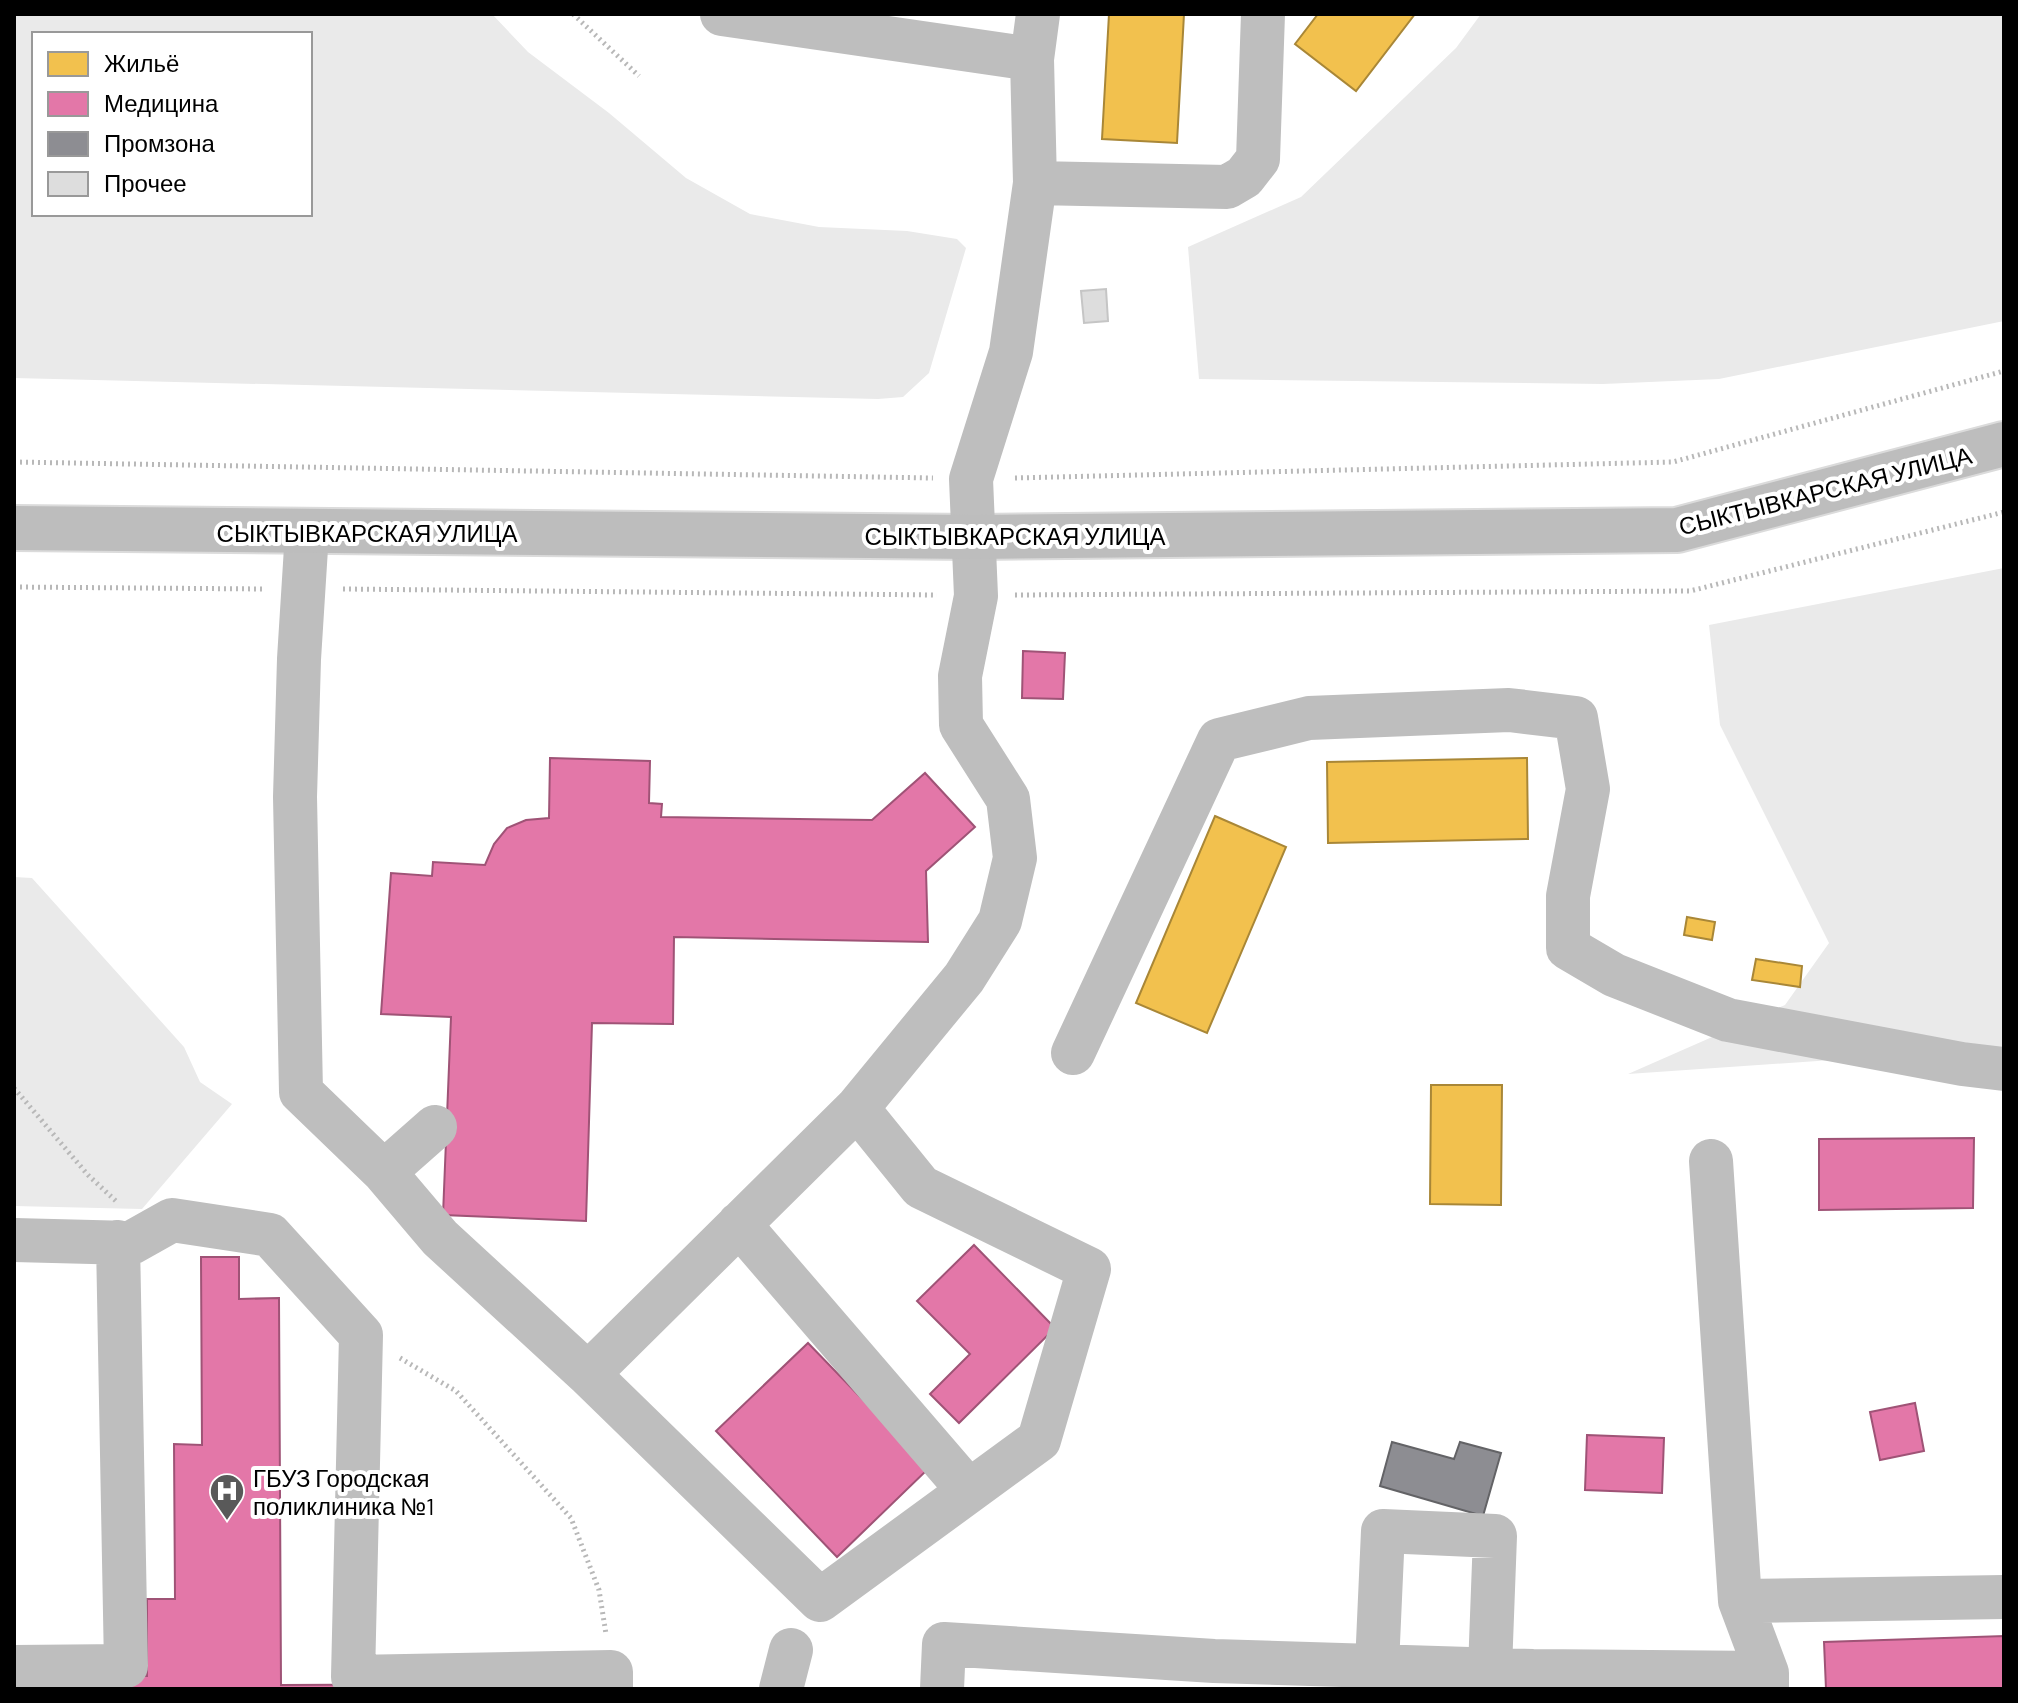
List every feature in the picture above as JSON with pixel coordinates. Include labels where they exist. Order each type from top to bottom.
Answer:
[{"type":"main road","name":"СЫКТЫВКАРСКАЯ УЛИЦА","points":[[14,528],[975,537],[1677,530],[2004,444]]},
{"type":"lane","points":[[722,14],[1032,59]]},
{"type":"lane","points":[[588,1374],[857,1108],[964,978],[1000,921],[1015,858],[1008,799],[961,725],[960,676],[976,596],[971,479],[1011,352],[1035,183],[1032,59],[1038,14]]},
{"type":"lane","points":[[1035,183],[1227,187],[1244,177],[1258,159],[1270,23]]},
{"type":"lane","points":[[307,532],[295,797],[301,1092],[384,1172],[440,1238],[588,1374],[820,1600],[1039,1440],[1089,1269],[921,1187],[857,1108]]},
{"type":"lane","points":[[1073,1053],[1219,740],[1309,718],[1509,710],[1576,718],[1588,789],[1568,896],[1568,948],[1614,975],[1728,1020],[1962,1064],[2004,1069]]},
{"type":"lane","points":[[384,1172],[435,1127]]},
{"type":"lane","points":[[942,1689],[944,1644],[1214,1675],[1377,1665],[1490,1669],[1533,1680],[1767,1681],[1740,1601],[1711,1161]]},
{"type":"lane","points":[[14,1240],[125,1242],[172,1220],[270,1235],[361,1335],[353,1677],[611,1680]]},
{"type":"lane","points":[[739,1224],[969,1491]]},
{"type":"lane","points":[[14,1667],[126,1666],[125,1242]]},
{"type":"lane","points":[[1377,1665],[1383,1531],[1495,1536],[1490,1669]]},
{"type":"lane","points":[[1740,1601],[2004,1597]]},
{"type":"path","points":[[573,14],[639,76]]},
{"type":"path","points":[[14,462],[971,479],[1673,462],[2004,371]]},
{"type":"path","points":[[14,587],[976,596],[1690,591],[2004,512]]},
{"type":"path","points":[[14,1088],[88,1175],[120,1205],[125,1242]]},
{"type":"path","points":[[361,1335],[456,1391],[571,1518],[599,1590],[611,1680]]},
{"type":"shaded area","points":[[14,14],[492,14],[528,52],[609,113],[686,178],[750,214],[819,227],[907,231],[957,239],[966,248],[929,373],[903,397],[878,399],[14,378]]},
{"type":"shaded area","points":[[1481,14],[2004,14],[2004,321],[1719,379],[1603,384],[1199,379],[1188,247],[1301,197],[1456,48]]},
{"type":"shaded area","points":[[2004,568],[2004,1048],[1628,1074],[1785,1005],[1829,943],[1720,725],[1709,625]]},
{"type":"shaded area","points":[[14,877],[32,878],[184,1047],[200,1082],[232,1104],[142,1209],[14,1206]]},
{"type":"building: Жильё","points":[[1109,14],[1184,14],[1177,143],[1102,139]]},
{"type":"building: Жильё","points":[[1318,14],[1415,14],[1356,91],[1295,44]]},
{"type":"building: Жильё","points":[[1527,758],[1528,839],[1328,843],[1327,762]]},
{"type":"building: Жильё","points":[[1215,816],[1286,847],[1207,1033],[1136,1003]]},
{"type":"building: Жильё","points":[[1687,917],[1715,922],[1712,940],[1684,935]]},
{"type":"building: Жильё","points":[[1756,959],[1802,966],[1800,987],[1752,980]]},
{"type":"building: Жильё","points":[[1431,1085],[1502,1085],[1501,1205],[1430,1204]]},
{"type":"building: Медицина","points":[[1023,651],[1065,653],[1063,699],[1022,698]]},
{"type":"building: Медицина","points":[[550,758],[650,761],[649,803],[662,804],[661,817],[872,820],[925,773],[975,827],[926,871],[928,942],[674,937],[673,1024],[592,1023],[586,1221],[443,1215],[451,1017],[381,1014],[391,873],[432,876],[433,862],[485,865],[494,844],[507,828],[526,820],[549,818]]},
{"type":"building: Медицина","points":[[1974,1138],[1973,1208],[1819,1210],[1819,1139]]},
{"type":"building: Медицина","points":[[974,1245],[1055,1328],[959,1423],[930,1394],[970,1354],[917,1301]]},
{"type":"building: Медицина","name":"ГБУЗ Городская поликлиника №1","points":[[201,1257],[239,1257],[239,1299],[279,1298],[281,1685],[528,1684],[528,1689],[14,1689],[14,1676],[147,1676],[147,1599],[175,1599],[174,1444],[202,1445]]},
{"type":"building: Медицина","points":[[808,1343],[929,1468],[837,1557],[716,1431]]},
{"type":"building: Медицина","points":[[1915,1403],[1924,1451],[1880,1460],[1870,1412]]},
{"type":"building: Медицина","points":[[1587,1435],[1664,1438],[1662,1493],[1585,1490]]},
{"type":"building: Медицина","points":[[2004,1636],[2004,1689],[1826,1689],[1824,1642]]},
{"type":"building: Промзона","points":[[1392,1442],[1454,1459],[1460,1442],[1501,1453],[1483,1516],[1380,1486]]},
{"type":"building: Прочее","points":[[1106,289],[1108,321],[1084,323],[1081,291]]},
{"type":"place","name":"ГБУЗ Городская поликлиника №1","points":[[227,1522]]}]
